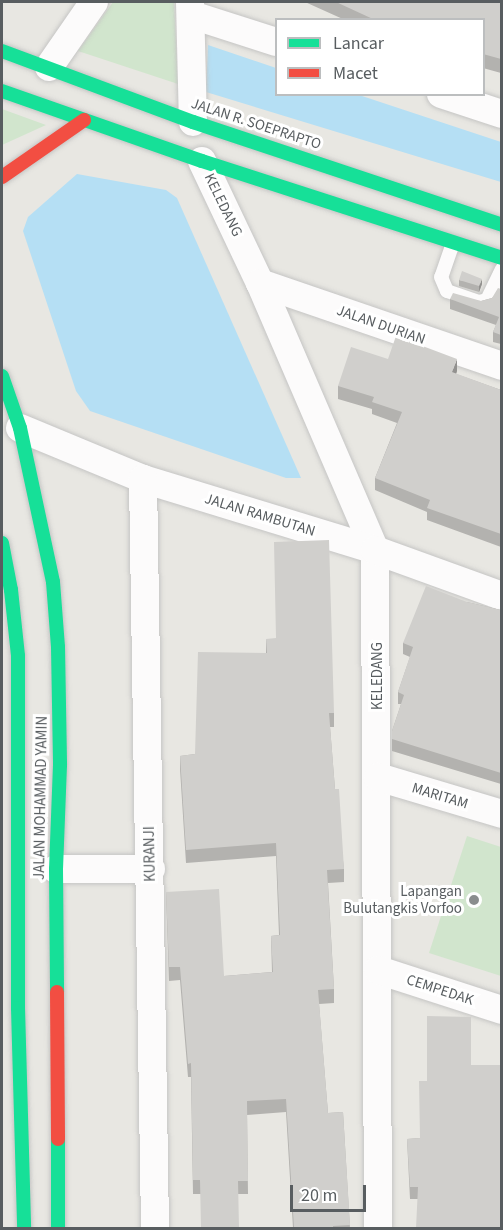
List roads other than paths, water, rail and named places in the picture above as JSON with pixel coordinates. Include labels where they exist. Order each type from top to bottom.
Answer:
[{"type":"main road","name":"JALAN R. SOEPRAPTO","points":[[2,51],[193,122],[501,225]]},
{"type":"main road","points":[[2,91],[201,161],[501,258]]},
{"type":"main road","points":[[2,177],[84,120]]},
{"type":"main road","name":"JALAN MOHAMMAD YAMIN","points":[[2,376],[20,428],[53,582],[58,647],[60,765],[56,869],[57,1228]]},
{"type":"main road","name":"JALAN MOHAMMAD YAMIN","points":[[2,543],[6,590],[18,656],[10,737],[19,951],[11,1138],[24,1228]]},
{"type":"street","points":[[49,67],[94,2]]},
{"type":"street","points":[[193,122],[191,8],[275,42]]},
{"type":"street","points":[[447,96],[501,114]]},
{"type":"street","name":"KELEDANG","points":[[201,161],[260,283],[375,550],[378,777],[378,1228]]},
{"type":"street","name":"JALAN DURIAN","points":[[260,283],[501,366]]},
{"type":"street","name":"JALAN RAMBUTAN","points":[[20,428],[143,479],[375,550],[501,596]]},
{"type":"street","name":"KURANJI","points":[[143,479],[155,1228]]},
{"type":"street","name":"MARITAM","points":[[378,777],[501,814]]},
{"type":"street","points":[[56,869],[151,870]]},
{"type":"street","name":"CEMPEDAK","points":[[378,970],[501,1010]]},
{"type":"lane","points":[[453,243],[441,277],[447,291],[479,302],[487,300],[501,269]]},
{"type":"lane","points":[[2,952],[19,951]]},
{"type":"water","points":[[208,45],[275,68],[275,96],[362,96],[501,142],[501,182],[206,92]]},
{"type":"water","points":[[77,174],[166,190],[177,198],[301,478],[286,478],[90,411],[76,391],[23,231],[28,217]]},
{"type":"place","name":"Lapangan Bulutangkis Vorfoo","points":[[474,900]]}]
